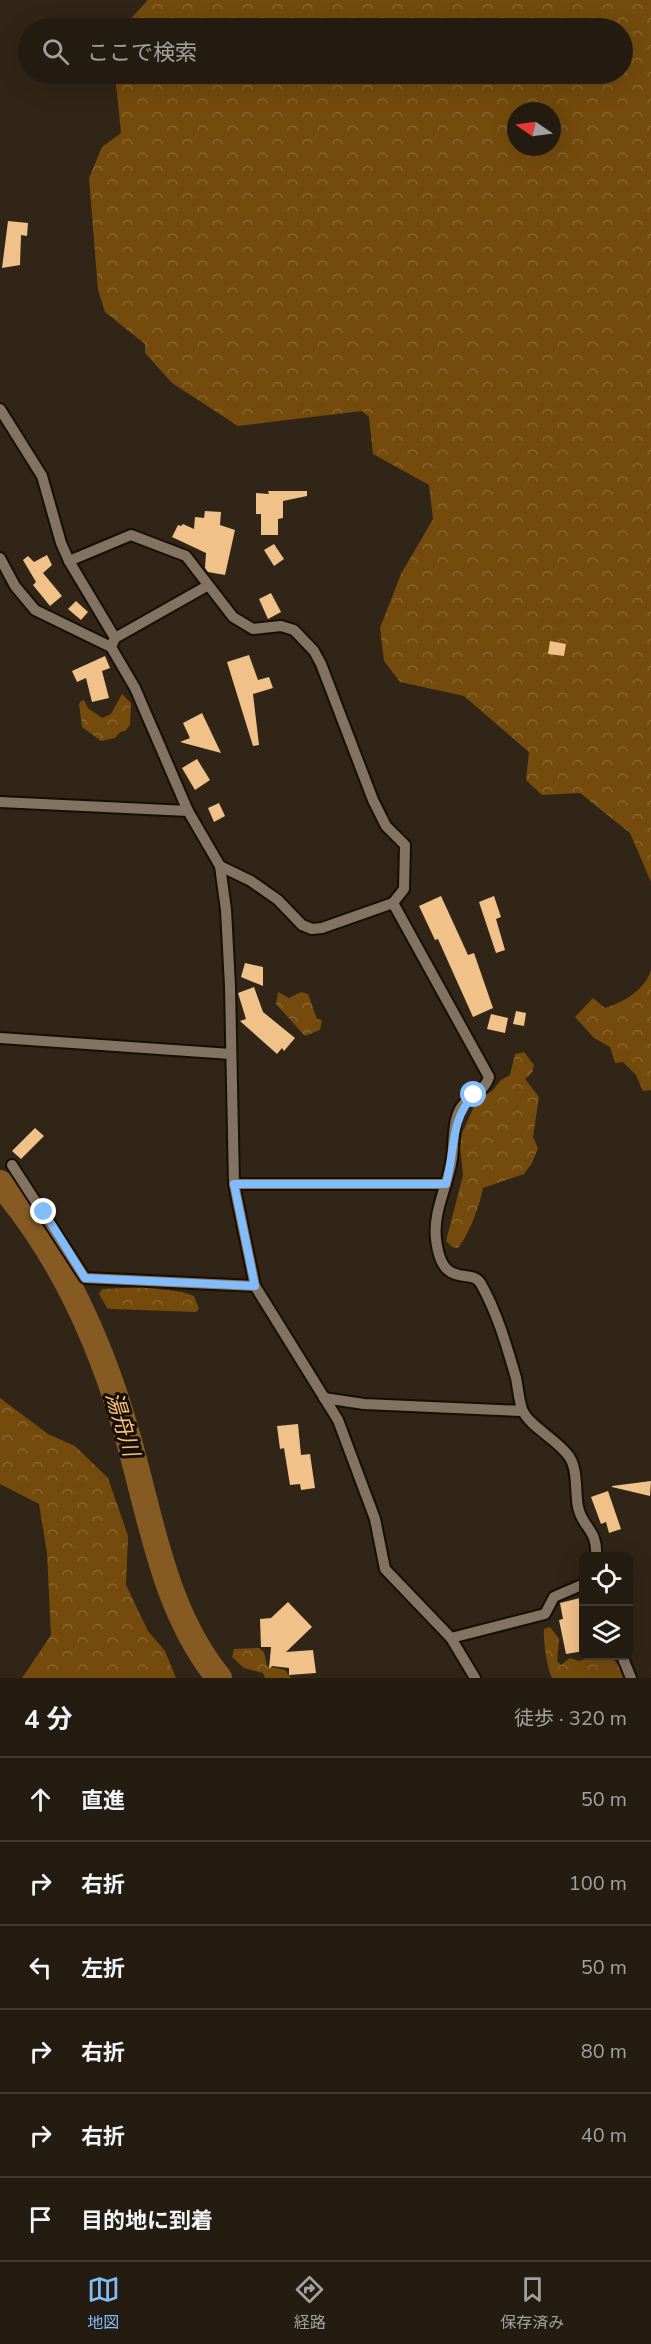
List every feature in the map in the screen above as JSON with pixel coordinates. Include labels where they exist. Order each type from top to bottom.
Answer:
[{"type":"street","points":[[0,409],[42,476],[69,561],[135,688],[188,811],[220,866],[226,910],[234,1184],[255,1286],[338,1420],[375,1519],[385,1569],[451,1638],[475,1678]]},
{"type":"street","points":[[69,561],[131,535],[186,556],[233,617],[253,629],[282,626],[294,630],[314,651],[373,800],[386,826],[405,845],[404,889],[393,903],[322,928],[312,929],[302,925],[278,900],[251,881],[220,866]]},
{"type":"street","points":[[0,558],[15,586],[35,610],[113,643]]},
{"type":"street","points":[[113,643],[207,586]]},
{"type":"street","points":[[0,802],[188,811]]},
{"type":"street","points":[[393,903],[489,1077],[485,1085],[462,1107],[457,1117],[446,1184],[438,1209],[435,1238],[442,1264],[447,1272],[474,1278],[480,1282],[496,1317],[514,1374],[522,1411],[570,1458],[578,1509],[591,1529],[596,1541],[597,1552]]},
{"type":"street","points":[[0,1038],[231,1053]]},
{"type":"street","points":[[12,1166],[85,1278],[255,1286]]},
{"type":"street","points":[[234,1184],[446,1184]]},
{"type":"street","points":[[324,1398],[364,1404],[522,1411]]},
{"type":"street","points":[[451,1638],[544,1614],[554,1597],[579,1586]]},
{"type":"street","points":[[624,1660],[632,1678]]},
{"type":"green space","points":[[148,0],[651,0],[651,882],[630,833],[580,793],[542,795],[526,780],[529,752],[464,696],[400,682],[384,661],[380,628],[401,574],[433,519],[429,485],[373,454],[369,417],[362,411],[238,426],[172,383],[145,353],[145,344],[105,312],[98,290],[89,178],[102,147],[121,133],[116,84],[633,84],[633,18],[131,18]]},
{"type":"green space","points":[[122,694],[131,703],[130,725],[125,731],[120,732],[115,738],[101,741],[82,727],[79,704],[81,701],[84,700],[88,708],[102,718],[111,714]]},
{"type":"green space","points":[[651,970],[651,1090],[643,1091],[636,1075],[623,1062],[615,1063],[610,1047],[594,1038],[575,1017],[593,998],[605,1008],[626,999],[644,984]]},
{"type":"green space","points":[[278,992],[289,998],[301,992],[308,994],[317,1019],[322,1020],[320,1030],[305,1036],[276,1004]]},
{"type":"green space","points":[[524,1052],[534,1065],[532,1073],[525,1079],[539,1097],[533,1137],[538,1148],[532,1163],[524,1174],[483,1188],[477,1211],[466,1236],[458,1248],[452,1247],[446,1241],[463,1175],[460,1147],[462,1133],[477,1100],[492,1091],[501,1080],[510,1075],[515,1054]]},
{"type":"green space","points":[[144,1287],[182,1292],[194,1296],[199,1309],[196,1312],[112,1309],[107,1308],[99,1294],[102,1289]]},
{"type":"green space","points":[[0,1398],[48,1434],[75,1446],[108,1478],[128,1536],[126,1585],[148,1631],[165,1651],[176,1678],[22,1678],[51,1635],[47,1553],[39,1504],[0,1484]]},
{"type":"green space","points":[[550,1627],[559,1639],[557,1661],[561,1665],[570,1658],[579,1661],[613,1660],[626,1678],[552,1678],[547,1661],[544,1629]]},
{"type":"green space","points":[[259,1648],[264,1652],[267,1666],[285,1670],[291,1678],[265,1678],[263,1673],[244,1668],[232,1657],[234,1649]]},
{"type":"building","points":[[8,221],[28,223],[27,236],[21,235],[20,265],[2,268]]},
{"type":"building","points":[[268,491],[307,491],[307,496],[283,501],[283,518],[278,519],[278,535],[261,535],[261,514],[256,514],[256,493],[269,494]]},
{"type":"building","points":[[205,511],[221,512],[220,525],[235,530],[225,575],[208,572],[205,568],[206,553],[172,537],[178,525],[183,524],[194,529],[195,517],[204,518]]},
{"type":"building","points":[[274,544],[284,559],[274,566],[264,550]]},
{"type":"building","points":[[47,555],[52,565],[43,573],[62,596],[50,606],[33,585],[36,582],[23,560],[28,556],[34,562]]},
{"type":"building","points":[[271,593],[281,612],[268,619],[259,599]]},
{"type":"building","points":[[76,601],[88,612],[81,620],[68,609]]},
{"type":"building","points":[[550,641],[566,644],[564,656],[548,654]]},
{"type":"building","points":[[249,655],[258,680],[269,677],[273,688],[253,694],[259,745],[253,746],[227,662]]},
{"type":"building","points":[[105,656],[110,668],[102,671],[109,698],[92,702],[86,678],[77,682],[72,671]]},
{"type":"building","points":[[202,713],[221,753],[180,742],[190,738],[183,723]]},
{"type":"building","points":[[197,759],[210,780],[195,790],[182,768]]},
{"type":"building","points":[[219,803],[225,816],[214,822],[208,808]]},
{"type":"building","points":[[441,896],[468,955],[474,953],[493,1008],[473,1017],[438,939],[435,940],[419,906]]},
{"type":"building","points":[[494,896],[501,917],[496,919],[505,950],[496,953],[479,902]]},
{"type":"building","points":[[245,963],[263,967],[263,986],[241,977]]},
{"type":"building","points":[[254,987],[263,1012],[295,1038],[284,1051],[282,1048],[277,1054],[240,1021],[246,1019],[238,993]]},
{"type":"building","points":[[516,1011],[526,1013],[524,1026],[513,1024]]},
{"type":"building","points":[[491,1014],[508,1018],[505,1033],[487,1029]]},
{"type":"building","points":[[35,1128],[44,1136],[21,1159],[12,1151]]},
{"type":"building","points":[[298,1424],[301,1455],[310,1454],[315,1488],[301,1490],[300,1484],[290,1485],[284,1448],[280,1449],[277,1426]]},
{"type":"building","points":[[651,1481],[650,1496],[612,1487],[612,1486]]},
{"type":"building","points":[[608,1491],[621,1529],[609,1533],[606,1522],[601,1524],[591,1497]]},
{"type":"building","points":[[579,1598],[579,1652],[566,1654],[559,1620],[563,1619],[560,1603]]},
{"type":"building","points":[[288,1602],[312,1627],[286,1652],[313,1650],[316,1673],[289,1675],[289,1668],[272,1666],[269,1669],[271,1647],[261,1647],[260,1619],[271,1618]]},
{"type":"waterway","name":"湯舟川","points":[[0,1183],[41,1237],[89,1327],[114,1391],[170,1589],[199,1650],[219,1678]]},
{"type":"route","points":[[44,1212],[85,1278],[255,1286],[242,1232],[234,1184],[410,1182],[446,1184],[457,1117],[462,1107],[474,1095]]}]
